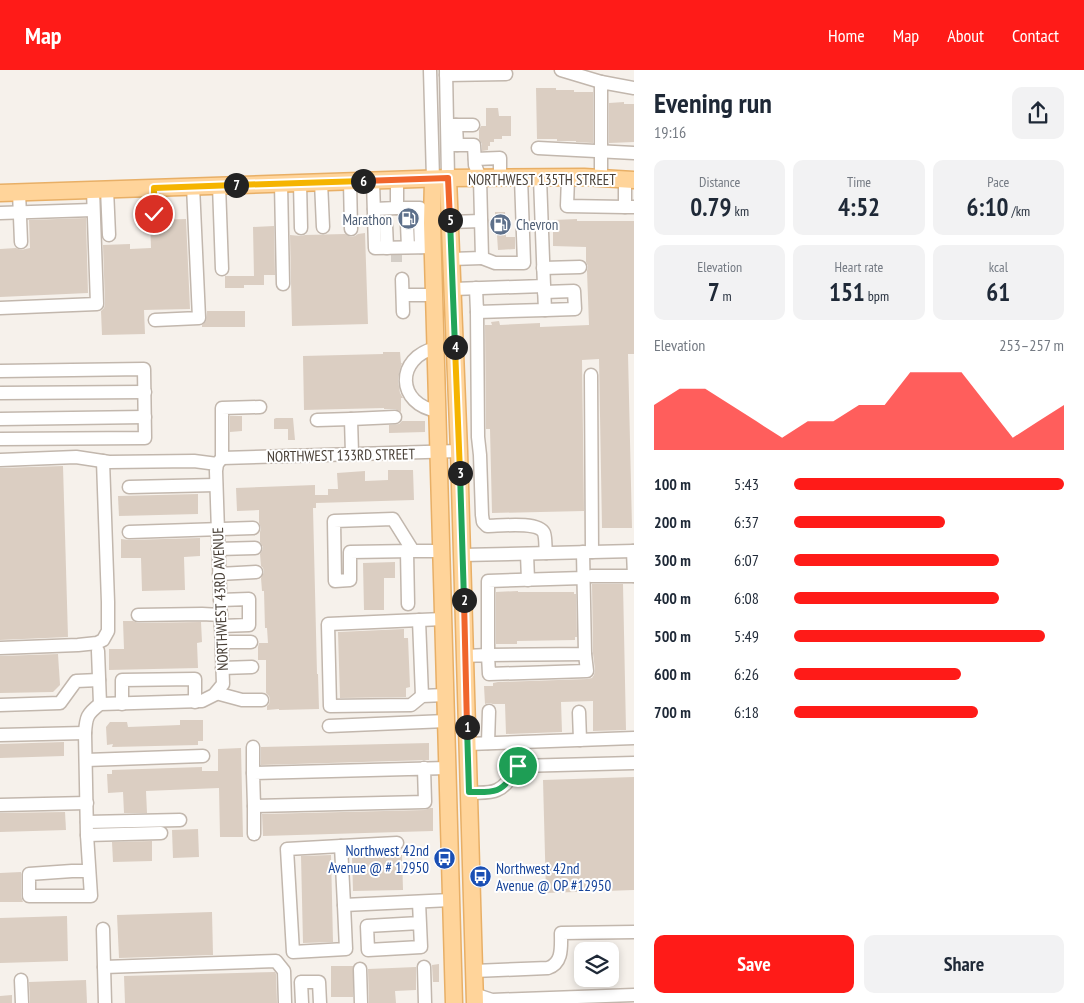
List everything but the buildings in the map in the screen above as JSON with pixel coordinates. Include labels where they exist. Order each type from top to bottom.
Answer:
[{"type":"main road","name":"NORTHWEST 135TH STREET","points":[[0,193],[440,178],[602,178],[630,180]]},
{"type":"main road","points":[[440,178],[450,222],[452,260],[460,451],[475,998],[454,999],[436,348],[434,295],[426,218],[440,178]]},
{"type":"main road","points":[[441,553],[462,555]]},
{"type":"main road","points":[[451,900],[472,898]]},
{"type":"street","points":[[430,70],[440,178]]},
{"type":"street","points":[[561,70],[601,82],[634,88]]},
{"type":"street","points":[[440,178],[452,145],[446,72],[506,74]]},
{"type":"street","points":[[601,82],[602,178]]},
{"type":"street","points":[[451,125],[473,125]]},
{"type":"street","points":[[452,145],[474,145],[475,165],[480,178],[482,258]]},
{"type":"street","points":[[538,148],[634,154]]},
{"type":"street","points":[[475,159],[500,158],[500,178]]},
{"type":"street","points":[[452,260],[482,258],[495,263],[524,263],[521,178]]},
{"type":"street","points":[[540,178],[545,310]]},
{"type":"street","points":[[568,178],[568,206],[629,207],[630,180]]},
{"type":"street","points":[[373,180],[394,213],[393,251]]},
{"type":"street","points":[[393,251],[397,180]]},
{"type":"street","points":[[350,181],[351,229]]},
{"type":"street","points":[[321,182],[323,227]]},
{"type":"street","points":[[281,183],[283,284]]},
{"type":"street","points":[[300,183],[301,228]]},
{"type":"street","points":[[219,185],[222,269]]},
{"type":"street","points":[[156,320],[198,318],[192,186]]},
{"type":"street","points":[[154,188],[154,214]]},
{"type":"street","points":[[0,308],[96,304],[93,210],[100,190]]},
{"type":"street","points":[[100,190],[109,235]]},
{"type":"street","points":[[19,192],[21,242]]},
{"type":"street","points":[[394,213],[420,208],[426,218]]},
{"type":"street","points":[[0,213],[93,210]]},
{"type":"street","points":[[393,251],[394,213]]},
{"type":"street","points":[[450,222],[481,221]]},
{"type":"street","points":[[393,251],[429,250]]},
{"type":"street","points":[[543,268],[580,268]]},
{"type":"street","points":[[402,279],[403,312]]},
{"type":"street","points":[[476,288],[476,393],[483,522],[487,526],[530,526],[539,528],[544,533],[546,553]]},
{"type":"street","points":[[453,289],[544,289],[574,291],[575,310],[477,312]]},
{"type":"street","points":[[403,295],[434,295]]},
{"type":"street","points":[[436,348],[426,350],[411,362],[406,380],[412,398],[419,405],[428,410],[438,411]]},
{"type":"street","points":[[0,370],[144,369],[145,392],[145,438],[0,440]]},
{"type":"street","points":[[462,555],[527,554],[546,553],[588,552],[634,551],[634,576],[587,577],[488,581],[489,674],[586,671],[585,654],[587,577],[588,552],[591,375]]},
{"type":"street","points":[[0,393],[145,392]]},
{"type":"street","name":"NORTHWEST 43RD AVENUE","points":[[100,704],[202,701],[214,695],[223,684],[216,485],[216,471],[220,461],[222,408],[260,406]]},
{"type":"street","points":[[0,419],[145,417]]},
{"type":"street","points":[[317,420],[395,417]]},
{"type":"street","points":[[351,419],[352,454]]},
{"type":"street","name":"NORTHWEST 133RD STREET","points":[[0,460],[76,457],[109,462],[194,462],[460,451]]},
{"type":"street","points":[[0,648],[78,646],[104,640],[108,631],[108,602],[103,461]]},
{"type":"street","points":[[460,471],[480,470]]},
{"type":"street","points":[[129,488],[216,485]]},
{"type":"street","points":[[408,604],[410,551],[393,519],[334,521],[336,581],[350,580],[350,552],[410,551],[441,553]]},
{"type":"street","points":[[128,532],[253,528]]},
{"type":"street","points":[[218,549],[255,548]]},
{"type":"street","points":[[527,554],[528,580]]},
{"type":"street","points":[[219,574],[256,572]]},
{"type":"street","points":[[138,615],[202,614],[221,621],[249,625],[249,599],[220,600]]},
{"type":"street","points":[[443,619],[328,624],[330,706],[412,705],[422,696],[445,695]]},
{"type":"street","points":[[418,620],[422,696]]},
{"type":"street","points":[[222,642],[251,642]]},
{"type":"street","points":[[89,872],[72,871],[29,874],[29,896],[91,896],[85,733],[86,720],[91,711],[100,704],[98,651]]},
{"type":"street","points":[[465,656],[585,654]]},
{"type":"street","points":[[222,668],[252,667]]},
{"type":"street","points":[[122,704],[122,680],[195,679],[195,702]]},
{"type":"street","points":[[0,705],[60,703],[76,681],[99,680]]},
{"type":"street","points":[[160,680],[161,702]]},
{"type":"street","points":[[216,693],[242,700],[262,700]]},
{"type":"street","points":[[488,743],[489,711]]},
{"type":"street","points":[[579,712],[580,740]]},
{"type":"street","points":[[329,726],[446,721]]},
{"type":"street","points":[[0,735],[85,733]]},
{"type":"street","points":[[468,744],[634,738]]},
{"type":"street","points":[[253,747],[254,834]]},
{"type":"street","points":[[86,760],[203,756]]},
{"type":"street","points":[[469,792],[502,788],[518,766],[634,763]]},
{"type":"street","points":[[254,806],[425,802],[424,768]]},
{"type":"street","points":[[253,773],[447,768]]},
{"type":"street","points":[[0,805],[87,803]]},
{"type":"street","points":[[87,828],[180,820]]},
{"type":"street","points":[[87,828],[161,833]]},
{"type":"street","points":[[341,846],[346,949],[293,952],[287,849],[341,846],[397,843]]},
{"type":"street","points":[[344,905],[451,900]]},
{"type":"street","points":[[418,902],[420,923]]},
{"type":"street","points":[[103,929],[105,1003]]},
{"type":"street","points":[[474,971],[542,969],[555,966],[560,958],[561,933],[634,932]]},
{"type":"street","points":[[104,967],[276,961],[284,971],[285,1003]]},
{"type":"street","points":[[424,967],[425,1003]]},
{"type":"street","points":[[360,970],[361,1003]]},
{"type":"street","points":[[21,980],[22,1003]]},
{"type":"street","points":[[302,1003],[301,982],[320,982],[320,1003]]},
{"type":"street","points":[[475,998],[540,1001],[554,997],[634,994]]},
{"type":"tunnel","points":[[391,256],[402,256]]},
{"type":"place","name":"Marathon","points":[[408,219]]},
{"type":"place","name":"Chevron","points":[[500,224]]},
{"type":"place","name":"Northwest 42nd Avenue @ # 12950","points":[[445,859]]},
{"type":"place","name":"Northwest 42nd Avenue @ OP #12950","points":[[480,877]]},
{"type":"route","points":[[154,214],[154,188],[448,178],[460,451],[469,792],[490,792],[502,788],[518,766]]}]
